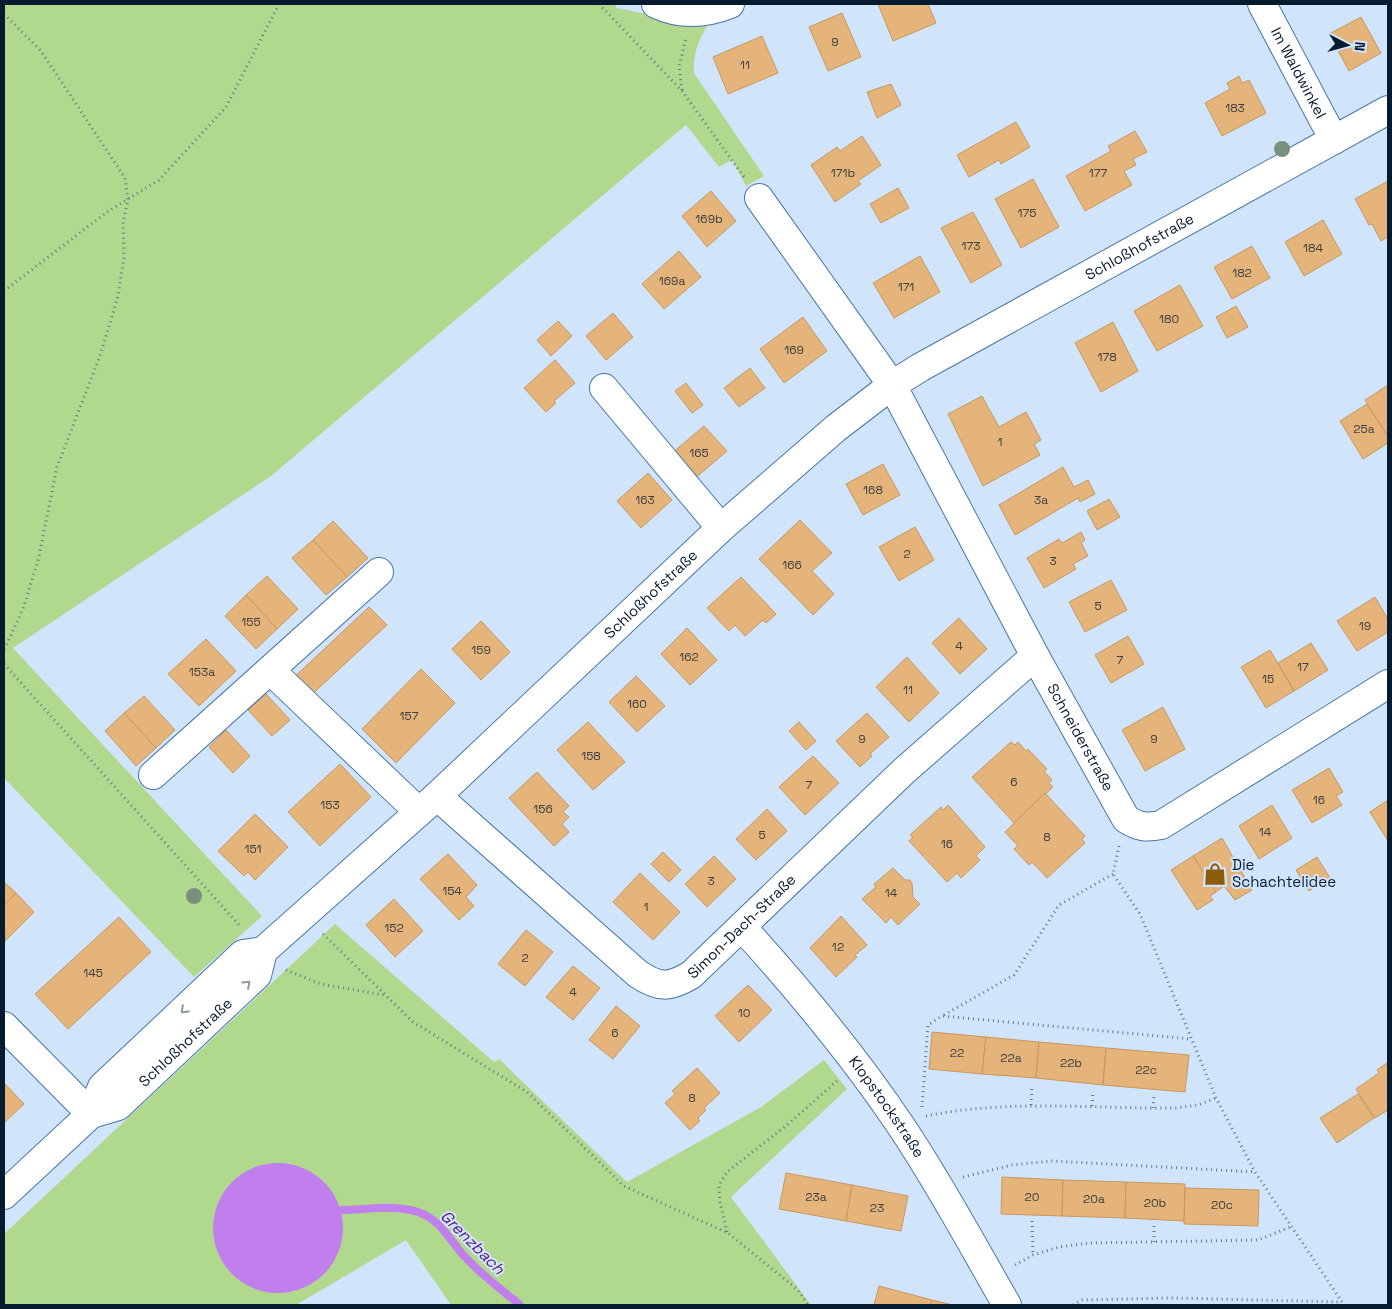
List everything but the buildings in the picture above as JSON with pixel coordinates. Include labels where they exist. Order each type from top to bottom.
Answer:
[{"type":"street","points":[[656,4],[680,12],[695,13],[715,10],[730,4]]},
{"type":"street","name":"Im Waldwinkel","points":[[1262,4],[1334,140]]},
{"type":"street","name":"Schloßhofstraße","points":[[4,1195],[91,1114],[118,1106],[257,975],[263,951],[428,804],[721,528],[836,428],[921,367],[1388,110]]},
{"type":"street","points":[[760,198],[892,386]]},
{"type":"street","name":"Schneiderstraße","points":[[892,386],[1035,656],[1126,819]]},
{"type":"street","points":[[604,388],[721,528]]},
{"type":"street","points":[[153,775],[379,572]]},
{"type":"street","name":"Simon-Dach-Straße","points":[[428,804],[638,974],[652,983],[666,985],[678,983],[691,975],[905,770],[1035,656]]},
{"type":"street","points":[[270,670],[428,804]]},
{"type":"street","points":[[1126,819],[1138,826],[1149,828],[1161,825],[1388,684]]},
{"type":"street","name":"Klopstockstraße","points":[[742,927],[819,1015],[898,1123],[939,1186],[1008,1305]]},
{"type":"street","points":[[4,1026],[91,1114]]},
{"type":"path","points":[[4,291],[107,212],[159,180],[226,107],[279,4]]},
{"type":"path","points":[[599,4],[682,91],[760,198]]},
{"type":"path","points":[[682,91],[679,67],[681,53],[695,13]]},
{"type":"path","points":[[4,14],[42,52],[125,178],[128,200],[123,222],[124,257],[118,296],[100,356],[57,467],[38,561],[23,609],[4,650]]},
{"type":"path","points":[[4,664],[278,966],[307,980],[384,995]]},
{"type":"path","points":[[1126,819],[1113,874],[1059,905],[1037,936],[1023,964],[1014,975],[928,1024],[923,1073],[922,1117],[984,1106],[1031,1105],[1153,1108],[1198,1105],[1216,1098]]},
{"type":"path","points":[[1113,874],[1140,914],[1216,1098],[1255,1172],[1293,1226],[1342,1304]]},
{"type":"path","points":[[303,914],[384,995],[414,1022],[527,1092],[624,1186],[728,1233],[798,1290],[808,1305]]},
{"type":"path","points":[[942,1016],[1191,1039]]},
{"type":"path","points":[[1031,1105],[1032,1086]]},
{"type":"path","points":[[1092,1106],[1093,1091]]},
{"type":"path","points":[[728,1233],[720,1202],[719,1185],[727,1172],[819,1096]]},
{"type":"path","points":[[1153,1108],[1154,1097]]},
{"type":"path","points":[[939,1186],[958,1178],[1012,1165],[1052,1161],[1255,1172]]},
{"type":"path","points":[[1032,1221],[1033,1255]]},
{"type":"path","points":[[1154,1226],[1154,1242]]},
{"type":"path","points":[[992,1279],[1033,1255],[1059,1247],[1089,1243],[1258,1240],[1293,1226]]},
{"type":"path","points":[[1073,1305],[1082,1300],[1172,1298],[1342,1304]]},
{"type":"green space","points":[[4,4],[614,4],[617,8],[693,23],[711,21],[703,33],[698,46],[694,73],[764,176],[746,186],[732,160],[719,167],[686,125],[271,476],[13,648],[262,916],[194,977],[4,778]]},
{"type":"green space","points":[[335,924],[494,1062],[499,1059],[627,1182],[761,1107],[824,1060],[847,1089],[731,1197],[811,1305],[451,1305],[406,1240],[296,1305],[4,1305],[4,1234]]},
{"type":"shaded area","points":[[278,1163],[291,1164],[303,1168],[324,1182],[338,1203],[342,1215],[342,1241],[338,1253],[324,1274],[303,1288],[291,1292],[278,1293],[265,1292],[253,1288],[232,1274],[218,1253],[214,1241],[213,1228],[214,1215],[218,1203],[232,1182],[253,1168],[265,1164]]},
{"type":"waterway","name":"Grenzbach","points":[[341,1210],[400,1208],[426,1216],[440,1226],[473,1265],[520,1305]]},
{"type":"place","name":"Die Schachtelidee","points":[[1215,874]]}]
